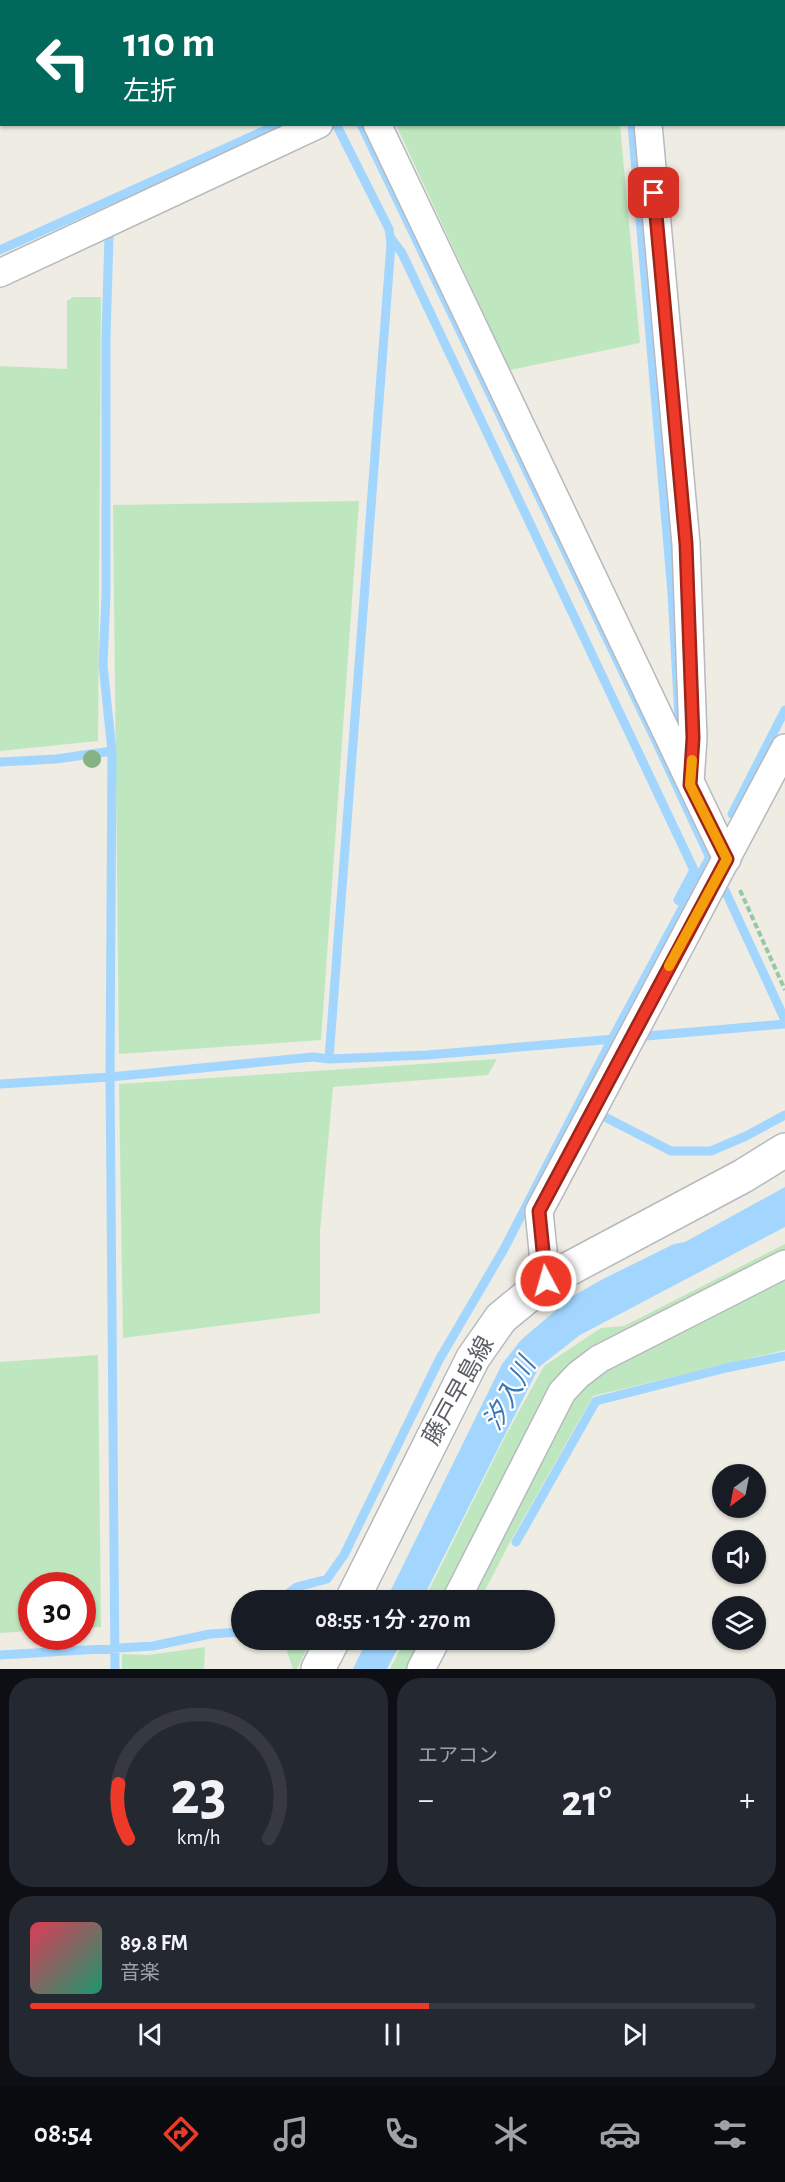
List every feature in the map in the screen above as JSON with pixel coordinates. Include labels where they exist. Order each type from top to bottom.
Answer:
[{"type":"main road","name":"藤戸早島線","points":[[357,1590],[473,1358],[501,1318],[546,1281],[743,1176],[785,1150]]},
{"type":"main road","points":[[318,1669],[328,1650]]},
{"type":"street","points":[[0,273],[315,126]]},
{"type":"street","points":[[378,126],[690,785],[721,870]]},
{"type":"street","points":[[648,126],[686,544],[693,738],[690,785]]},
{"type":"street","points":[[546,1281],[539,1211],[785,748]]},
{"type":"street","points":[[461,1590],[562,1392],[578,1375],[599,1359],[785,1264]]},
{"type":"street","points":[[421,1669],[431,1650]]},
{"type":"path","points":[[721,870],[785,990]]},
{"type":"green space","points":[[396,126],[620,126],[640,343],[510,370]]},
{"type":"green space","points":[[73,297],[101,297],[98,741],[0,751],[0,366],[67,369],[67,301]]},
{"type":"green space","points":[[359,501],[321,1040],[119,1054],[113,505]]},
{"type":"green space","points":[[497,1059],[488,1075],[333,1087],[320,1231],[320,1313],[123,1338],[119,1084]]},
{"type":"green space","points":[[785,1244],[785,1257],[586,1363],[456,1590],[429,1590],[506,1435],[544,1366],[601,1328],[624,1326]]},
{"type":"green space","points":[[785,1271],[785,1350],[593,1396],[485,1590],[467,1590],[576,1385]]},
{"type":"green space","points":[[98,1355],[101,1627],[96,1627],[96,1572],[18,1572],[18,1632],[0,1633],[0,1362]]},
{"type":"green space","points":[[205,1647],[204,1669],[122,1669],[122,1654],[149,1655]]},
{"type":"green space","points":[[286,1650],[306,1650],[297,1669],[293,1669]]},
{"type":"green space","points":[[400,1650],[425,1650],[416,1669],[390,1669]]},
{"type":"water","name":"汐入川","points":[[785,1187],[785,1227],[580,1335],[539,1367],[427,1590],[391,1590],[502,1364],[521,1340],[555,1311],[555,1306],[674,1244],[685,1242]]},
{"type":"water","points":[[362,1650],[397,1650],[387,1669],[353,1669]]},
{"type":"waterway","points":[[0,250],[275,126]]},
{"type":"waterway","points":[[329,1059],[391,244],[389,229],[337,126]]},
{"type":"waterway","points":[[362,126],[655,739],[785,1020]]},
{"type":"waterway","points":[[632,126],[672,593],[679,717],[675,726]]},
{"type":"waterway","points":[[109,235],[106,338],[106,594],[103,665],[112,751],[110,1077],[115,1669]]},
{"type":"waterway","points":[[390,237],[402,253],[694,870],[678,900],[685,904]]},
{"type":"waterway","points":[[732,814],[785,710]]},
{"type":"waterway","points":[[0,762],[56,759],[112,751]]},
{"type":"waterway","points":[[293,1590],[327,1579],[344,1555],[439,1360],[504,1249],[612,1039],[711,855]]},
{"type":"waterway","points":[[635,1037],[785,1024]]},
{"type":"waterway","points":[[0,1084],[110,1077],[313,1057],[329,1059],[427,1055],[615,1039]]},
{"type":"waterway","points":[[603,1116],[671,1151],[711,1151],[746,1136],[785,1115]]},
{"type":"waterway","points":[[516,1542],[596,1401],[726,1368],[785,1356]]},
{"type":"waterway","points":[[0,1655],[153,1646],[210,1634],[231,1633]]},
{"type":"slow traffic","points":[[669,966],[727,859],[690,785],[692,760]]},
{"type":"route","points":[[546,1281],[539,1211],[727,859],[690,785],[693,738],[687,626],[690,611],[686,544],[654,193]]}]
